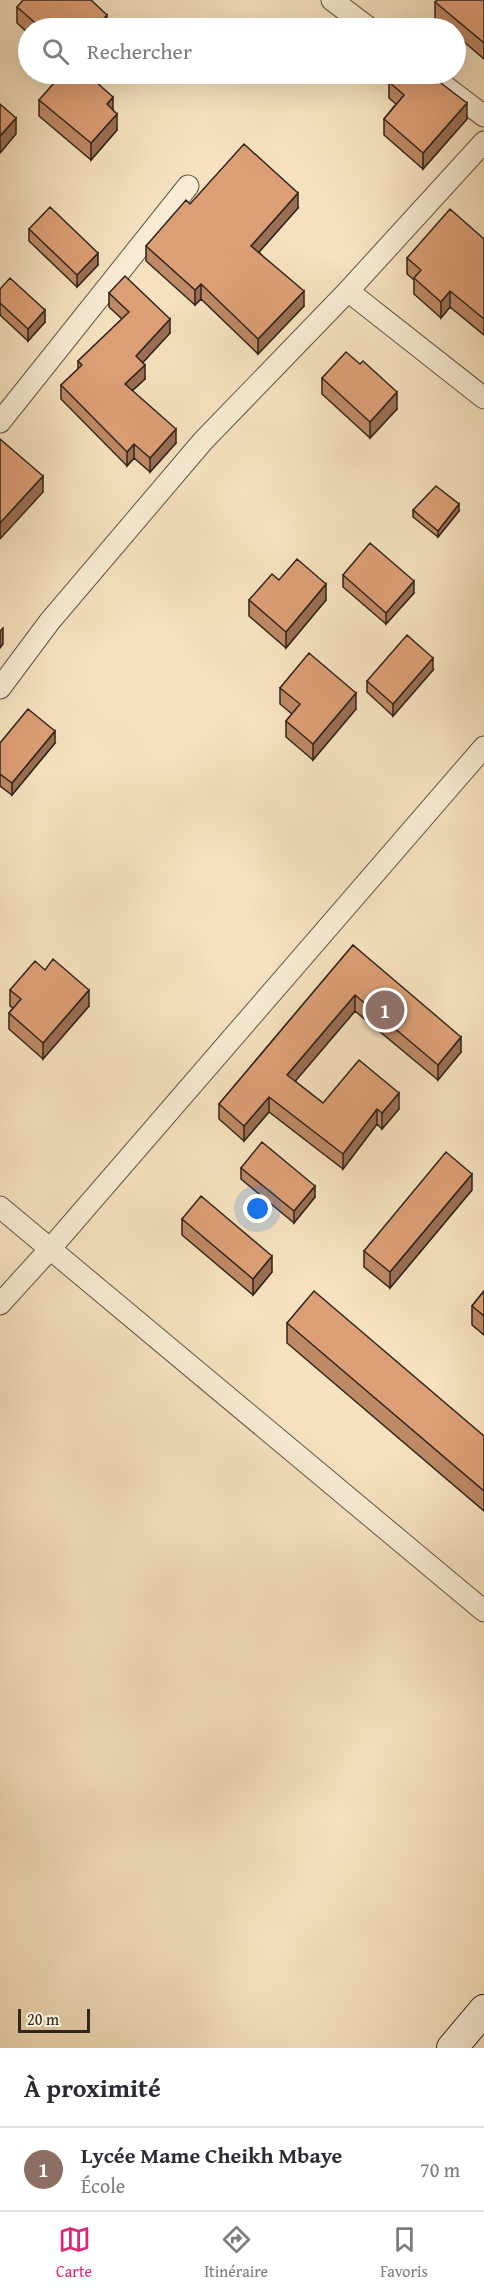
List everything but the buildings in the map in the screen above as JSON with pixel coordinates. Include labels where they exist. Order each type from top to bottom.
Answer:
[{"type":"main road","points":[[452,2048],[484,2010]]},
{"type":"street","points":[[332,0],[356,18]]},
{"type":"street","points":[[442,84],[484,116]]},
{"type":"street","points":[[0,688],[50,621],[203,441],[348,291],[484,142]]},
{"type":"street","points":[[0,422],[188,186]]},
{"type":"street","points":[[348,291],[484,398]]},
{"type":"street","points":[[0,1304],[50,1250],[484,747]]},
{"type":"street","points":[[0,1207],[484,1611]]},
{"type":"place","name":"Lycée Mame Cheikh Mbaye","points":[[385,1010]]}]
